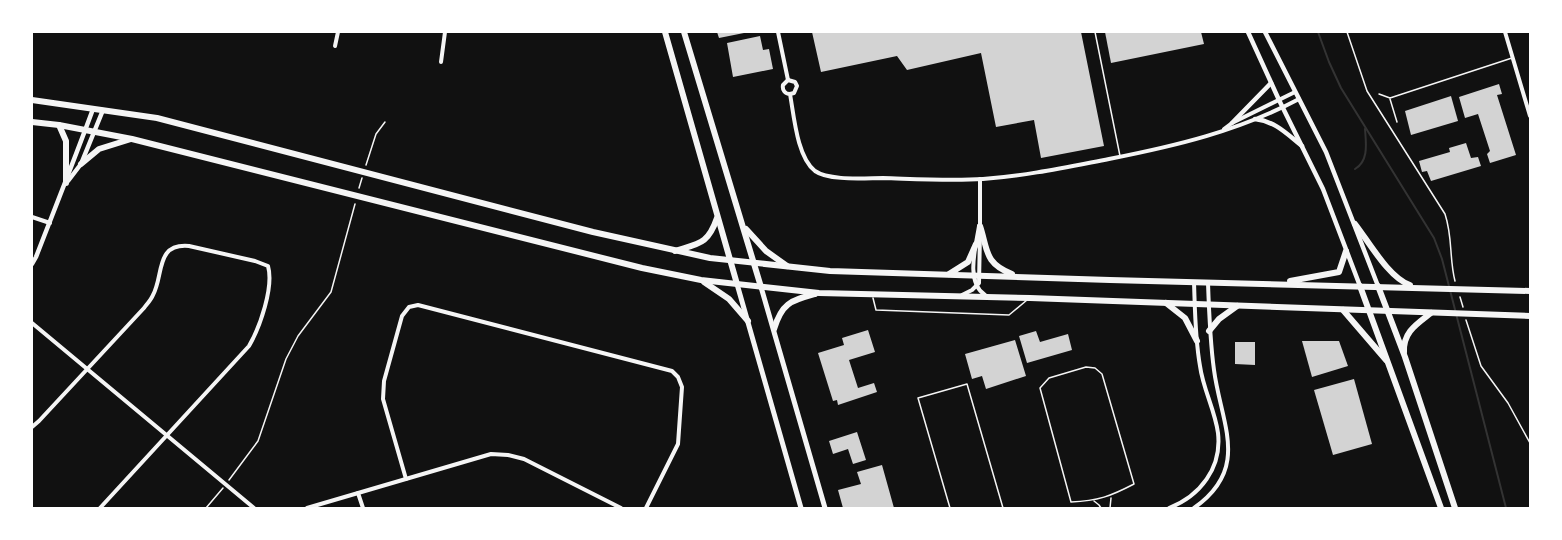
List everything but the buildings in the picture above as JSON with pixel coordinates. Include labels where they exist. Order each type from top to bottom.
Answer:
[{"type":"main road","points":[[665,32],[801,508]]},
{"type":"main road","points":[[684,32],[774,329],[825,508]]},
{"type":"main road","points":[[32,100],[157,118],[674,251],[730,261],[789,268],[948,274],[1530,291]]},
{"type":"main road","points":[[32,122],[132,139],[352,195],[360,194],[642,268],[702,280],[819,293],[1530,316]]},
{"type":"main road","points":[[59,125],[66,141],[66,183]]},
{"type":"main road","points":[[81,164],[99,149],[132,139]]},
{"type":"main road","points":[[674,251],[705,240],[713,231],[717,218]]},
{"type":"main road","points":[[1355,224],[1402,282],[1417,287]]},
{"type":"main road","points":[[980,225],[990,259],[997,267],[1018,276]]},
{"type":"main road","points":[[743,226],[766,251],[789,268]]},
{"type":"main road","points":[[948,274],[968,262],[976,244]]},
{"type":"main road","points":[[1271,284],[1339,272],[1346,250]]},
{"type":"main road","points":[[702,280],[729,299],[748,321]]},
{"type":"main road","points":[[1360,286],[1441,508]]},
{"type":"main road","points":[[1378,286],[1405,357],[1455,508]]},
{"type":"main road","points":[[774,329],[784,306],[794,300],[819,293]]},
{"type":"main road","points":[[1165,303],[1185,318],[1197,341]]},
{"type":"main road","points":[[1209,331],[1219,319],[1238,306]]},
{"type":"main road","points":[[1343,310],[1388,362]]},
{"type":"main road","points":[[1405,357],[1405,338],[1411,329],[1431,312]]},
{"type":"street","points":[[336,46],[339,32]]},
{"type":"street","points":[[441,63],[445,32]]},
{"type":"street","points":[[778,32],[788,80]]},
{"type":"street","points":[[1248,32],[1323,189],[1360,286]]},
{"type":"street","points":[[1264,32],[1326,152],[1378,286]]},
{"type":"street","points":[[1505,32],[1530,116]]},
{"type":"street","points":[[788,80],[793,81],[797,86],[796,91],[790,94]]},
{"type":"street","points":[[788,80],[782,87],[786,93],[790,94]]},
{"type":"street","points":[[1221,132],[1233,123],[1271,83]]},
{"type":"street","points":[[1233,123],[1295,92]]},
{"type":"street","points":[[790,94],[803,154],[812,167],[820,174],[863,178],[980,179],[1016,176],[1190,142],[1255,120],[1299,99]]},
{"type":"street","points":[[32,264],[66,183],[72,161],[93,109]]},
{"type":"street","points":[[66,183],[81,164],[103,110]]},
{"type":"street","points":[[1255,120],[1267,120],[1276,125],[1304,148]]},
{"type":"street","points":[[976,286],[980,179]]},
{"type":"street","points":[[32,217],[50,223]]},
{"type":"street","points":[[977,275],[976,244],[980,225]]},
{"type":"street","points":[[32,427],[144,308],[154,294],[164,257],[170,250],[179,245],[189,246],[244,258],[268,266],[271,275],[270,285],[256,335],[100,508]]},
{"type":"street","points":[[1169,508],[1192,496],[1202,487],[1211,474],[1218,452],[1218,432],[1200,369],[1194,282]]},
{"type":"street","points":[[1194,508],[1218,483],[1226,466],[1229,448],[1225,417],[1214,374],[1209,331],[1209,282]]},
{"type":"street","points":[[958,296],[976,286]]},
{"type":"street","points":[[976,286],[987,297]]},
{"type":"street","points":[[406,478],[383,399],[384,381],[402,316],[409,307],[418,305],[672,371],[678,376],[682,387],[678,444],[645,508]]},
{"type":"street","points":[[32,323],[254,508]]},
{"type":"street","points":[[307,508],[491,454],[524,459],[621,508]]},
{"type":"street","points":[[358,493],[363,508]]},
{"type":"lane","points":[[1095,32],[1120,157]]},
{"type":"lane","points":[[1379,94],[1390,98],[1513,58]]},
{"type":"lane","points":[[1390,98],[1398,122]]},
{"type":"lane","points":[[872,295],[876,310],[1010,315],[1029,298]]},
{"type":"lane","points":[[1086,367],[1095,368],[1102,374],[1134,484],[1112,496],[1094,501],[1071,502],[1039,392],[1042,384],[1049,378],[1086,367]]},
{"type":"lane","points":[[950,508],[918,398],[967,384],[1004,508]]},
{"type":"lane","points":[[1110,508],[1112,496]]},
{"type":"lane","points":[[1094,501],[1101,508]]},
{"type":"path","points":[[1347,32],[1367,91],[1438,200],[1450,232],[1452,266],[1456,283]]},
{"type":"path","points":[[360,194],[371,147],[376,134],[385,122]]},
{"type":"path","points":[[232,477],[258,441],[286,359],[298,336],[331,292],[356,202]]},
{"type":"path","points":[[1459,293],[1481,366],[1508,403],[1530,443]]},
{"type":"path","points":[[206,508],[221,490]]},
{"type":"waterway","points":[[1318,32],[1341,88],[1434,238],[1442,259],[1506,508]]},
{"type":"waterway","points":[[1355,169],[1365,157],[1365,129]]}]
